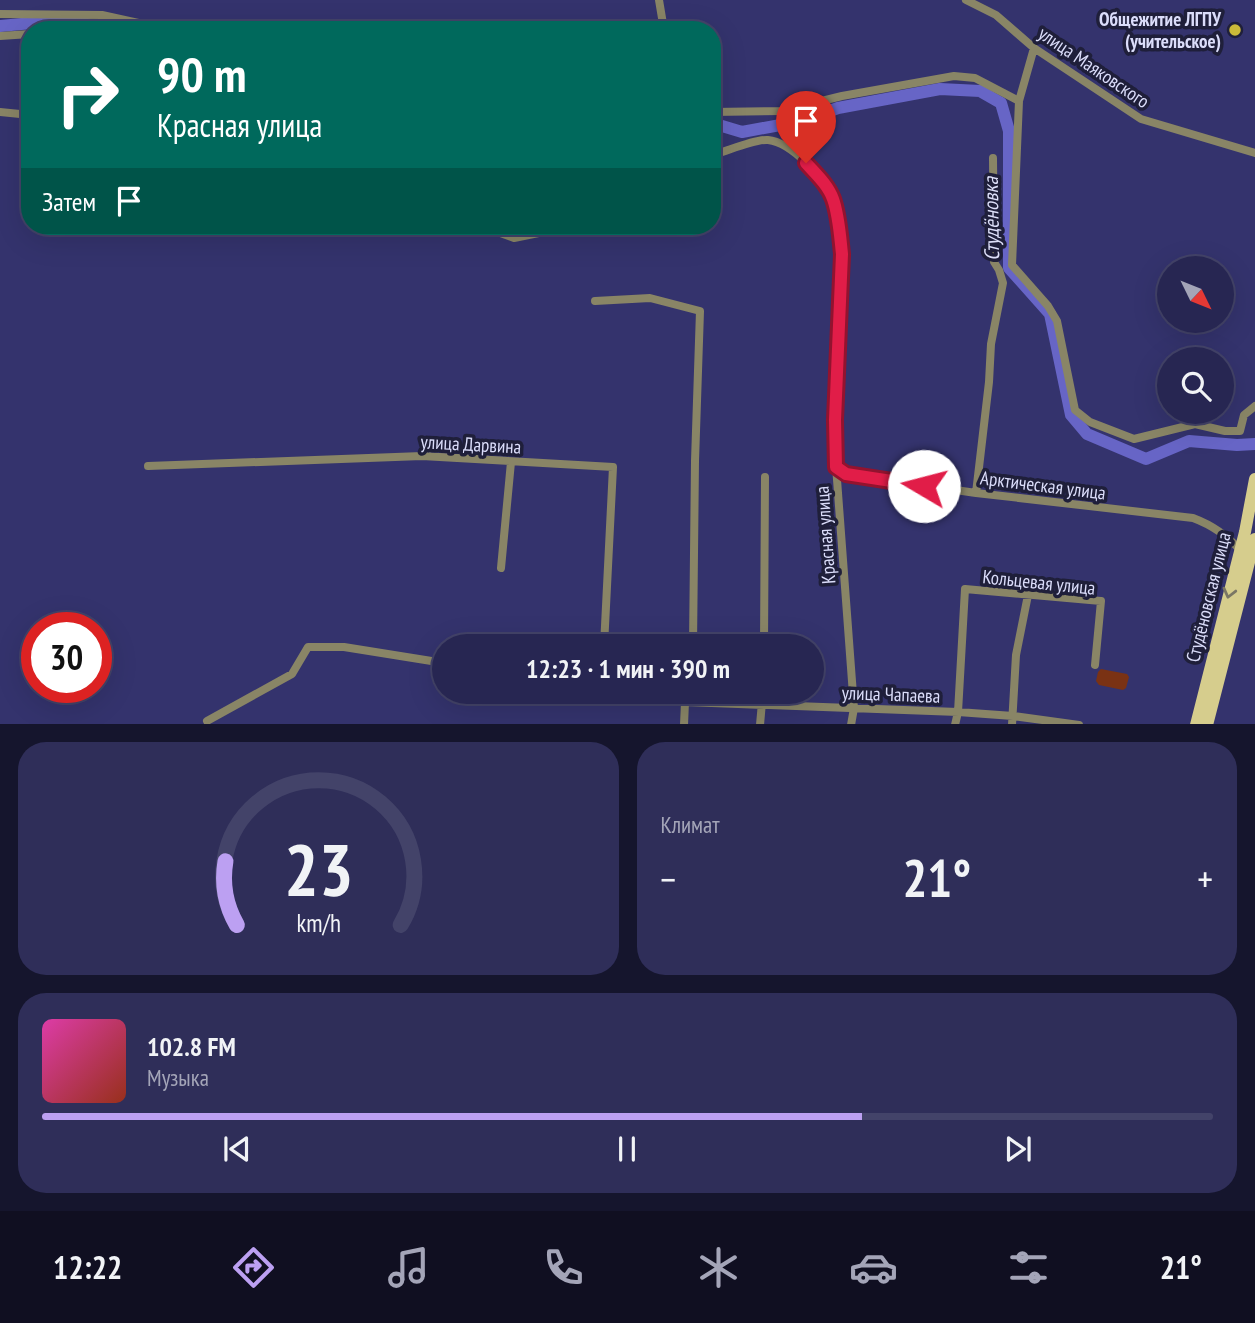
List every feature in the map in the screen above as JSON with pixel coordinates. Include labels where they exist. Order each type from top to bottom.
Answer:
[{"type":"main road","name":"Студёновская улица","points":[[1207,724],[1247,565],[1255,479]]},
{"type":"main road","name":"Студёновская улица","points":[[1196,724],[1247,565],[1240,550],[1251,536]]},
{"type":"street","points":[[659,0],[662,21]]},
{"type":"street","name":"улица Маяковского","points":[[966,0],[996,15],[1034,48],[1141,119],[1255,153]]},
{"type":"street","points":[[0,14],[102,15],[129,21]]},
{"type":"street","points":[[0,36],[21,35]]},
{"type":"street","points":[[1034,48],[1018,101],[1012,265],[1048,306],[1057,321],[1075,410],[1090,422],[1134,439],[1195,424],[1240,431],[1244,415],[1255,406]]},
{"type":"street","points":[[721,112],[781,111],[842,96],[954,76],[975,78],[1018,101]]},
{"type":"street","points":[[0,111],[21,114]]},
{"type":"street","name":"Красная улица","points":[[721,151],[765,140],[774,141],[806,163],[833,198],[842,254],[835,420],[854,709],[852,724]]},
{"type":"street","points":[[976,493],[991,344],[1003,283],[994,262],[993,158]]},
{"type":"street","points":[[506,235],[514,238],[529,235]]},
{"type":"street","points":[[595,301],[650,298],[700,312],[693,634]]},
{"type":"street","name":"улица Дарвина","points":[[148,466],[422,456],[613,467],[605,634]]},
{"type":"street","points":[[501,568],[511,461]]},
{"type":"street","name":"Арктическая улица","points":[[836,467],[846,474],[976,493],[1193,518],[1209,524],[1240,550]]},
{"type":"street","points":[[764,634],[765,477]]},
{"type":"street","name":"Кольцевая улица","points":[[955,724],[958,712],[965,589],[1101,600],[1096,664]]},
{"type":"street","points":[[1013,720],[1016,655],[1028,595]]},
{"type":"street","points":[[207,721],[292,674],[308,647],[344,647],[432,661]]},
{"type":"street","points":[[684,724],[685,704]]},
{"type":"street","name":"улица Чапаева","points":[[737,704],[958,712],[1013,720],[1079,724]]},
{"type":"street","points":[[760,724],[763,705]]},
{"type":"shaded area","points":[[1101,669],[1127,674],[1129,677],[1126,688],[1123,690],[1099,685],[1096,681]]},
{"type":"waterway","name":"Студёновка","points":[[0,26],[21,24]]},
{"type":"waterway","name":"Студёновка","points":[[721,126],[742,132],[802,121],[838,108],[940,89],[980,91],[1001,103],[1009,131],[1009,268],[1050,314],[1071,415],[1087,434],[1146,459],[1189,441],[1255,444]]},
{"type":"place","name":"Общежитие ЛГПУ (учительское)","points":[[1235,30]]},
{"type":"route","points":[[806,163],[833,198],[842,254],[835,420],[836,467],[846,474],[924,486]]}]
